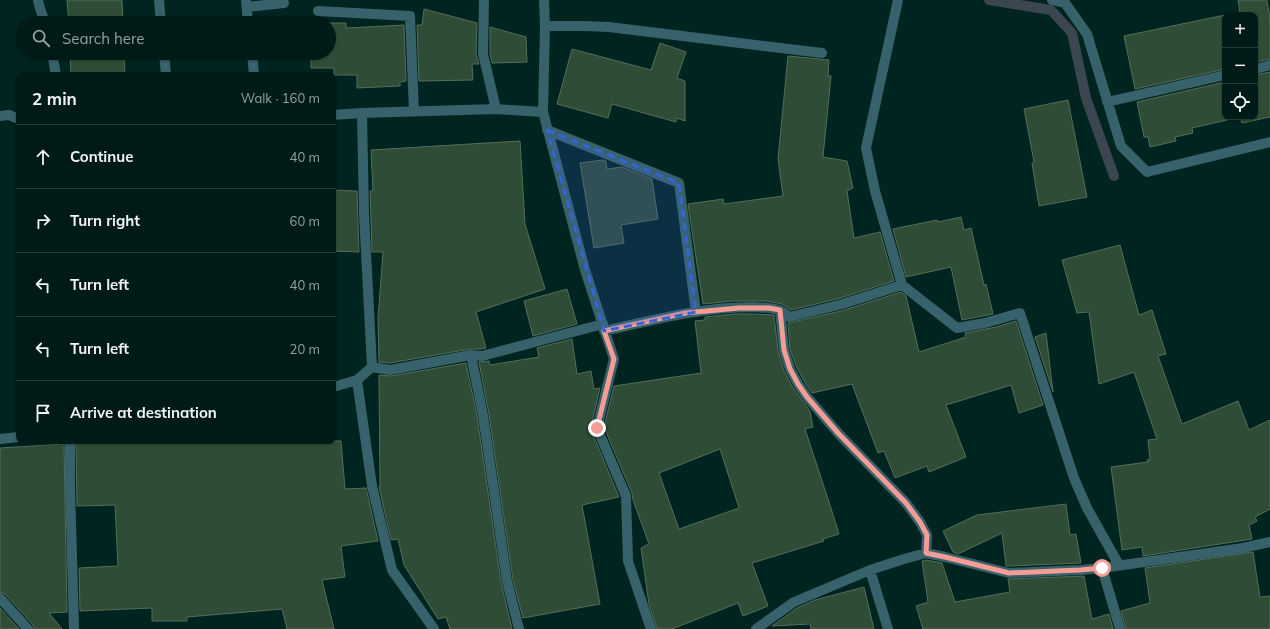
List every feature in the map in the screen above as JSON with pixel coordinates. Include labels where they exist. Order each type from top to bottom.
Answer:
[{"type":"street","points":[[38,0],[39,7],[44,16]]},
{"type":"street","points":[[159,0],[160,16]]},
{"type":"street","points":[[484,0],[483,54],[496,109]]},
{"type":"street","points":[[544,0],[545,26],[542,112],[585,270],[614,359],[597,428],[626,496],[628,561],[651,629]]},
{"type":"street","points":[[898,0],[866,148],[875,191],[902,285],[932,310],[957,328],[985,323],[1020,313],[1074,478],[1087,508],[1119,565]]},
{"type":"street","points":[[1052,0],[1064,3],[1087,34],[1121,146],[1147,172],[1270,142]]},
{"type":"street","points":[[247,16],[246,3],[284,4]]},
{"type":"street","points":[[318,11],[410,16],[414,111]]},
{"type":"street","points":[[545,26],[609,27],[822,54]]},
{"type":"street","points":[[53,60],[55,72]]},
{"type":"street","points":[[165,60],[166,72]]},
{"type":"street","points":[[253,60],[254,72]]},
{"type":"street","points":[[1258,68],[1270,65]]},
{"type":"street","points":[[1107,102],[1222,76]]},
{"type":"street","points":[[336,115],[496,109],[542,112]]},
{"type":"street","points":[[362,113],[364,214],[372,367]]},
{"type":"street","points":[[0,116],[9,115],[16,118]]},
{"type":"street","points":[[547,130],[679,184],[696,312]]},
{"type":"street","points":[[372,367],[390,370],[471,355],[482,356],[604,327],[685,313],[739,308],[769,308],[780,310],[789,316],[839,304],[902,285]]},
{"type":"street","points":[[780,310],[784,350],[790,369],[798,384],[807,397],[838,433],[906,503],[920,522],[927,535],[926,553]]},
{"type":"street","points":[[471,355],[483,415],[507,581],[519,629]]},
{"type":"street","points":[[336,386],[357,380],[372,367]]},
{"type":"street","points":[[357,380],[372,486],[392,570],[434,629]]},
{"type":"street","points":[[0,439],[16,437]]},
{"type":"street","points":[[70,444],[74,629]]},
{"type":"street","points":[[756,629],[794,602],[870,570],[926,553],[1009,573],[1102,568],[1243,548],[1270,542]]},
{"type":"street","points":[[1102,568],[1112,607],[1120,629]]},
{"type":"street","points":[[870,570],[888,629]]},
{"type":"street","points":[[0,598],[28,629]]},
{"type":"highlighted area","points":[[547,130],[679,183],[696,312],[604,331]]},
{"type":"building","points":[[67,0],[122,0],[123,16],[68,16]]},
{"type":"building","points":[[1238,0],[1267,0],[1270,19],[1270,59],[1258,61],[1258,12],[1240,12]]},
{"type":"building","points":[[424,9],[477,23],[476,54],[479,64],[472,64],[473,80],[419,81],[417,25],[422,25]]},
{"type":"building","points":[[1222,16],[1222,70],[1135,89],[1124,36]]},
{"type":"building","points":[[336,23],[346,23],[346,28],[404,25],[406,81],[400,82],[400,86],[357,88],[357,75],[336,75],[334,68],[311,68],[311,60],[336,60]]},
{"type":"building","points":[[490,27],[526,37],[527,62],[492,63],[490,53]]},
{"type":"building","points":[[660,43],[686,52],[677,78],[685,81],[685,121],[676,118],[676,122],[612,104],[608,118],[557,104],[572,49],[651,70]]},
{"type":"building","points":[[788,56],[829,60],[828,76],[831,76],[823,157],[847,161],[853,188],[847,191],[854,238],[880,232],[894,281],[837,299],[791,310],[782,304],[766,301],[733,301],[703,304],[688,204],[723,199],[724,204],[783,196],[778,159]]},
{"type":"building","points":[[70,60],[124,60],[125,72],[71,72]]},
{"type":"building","points":[[1270,72],[1270,117],[1258,120],[1258,74]]},
{"type":"building","points":[[1222,83],[1222,120],[1227,120],[1192,128],[1193,133],[1175,137],[1176,141],[1150,147],[1148,137],[1144,137],[1137,102]]},
{"type":"building","points":[[1068,100],[1087,197],[1039,206],[1032,163],[1034,162],[1024,109]]},
{"type":"building","points":[[1241,120],[1256,120],[1242,123]]},
{"type":"building","points":[[520,141],[525,224],[545,289],[476,312],[486,348],[470,349],[390,363],[379,362],[378,318],[383,252],[372,252],[370,191],[373,191],[371,150]]},
{"type":"building","points":[[603,160],[606,161],[607,169],[622,167],[652,179],[658,219],[621,225],[624,243],[594,248],[580,163]]},
{"type":"building","points":[[336,190],[357,191],[359,252],[336,251]]},
{"type":"building","points":[[961,217],[964,230],[971,228],[984,285],[986,284],[993,314],[962,320],[951,267],[906,277],[893,229],[937,220],[938,222]]},
{"type":"building","points":[[1120,245],[1139,315],[1152,310],[1166,354],[1158,356],[1182,424],[1238,401],[1249,430],[1270,420],[1270,509],[1255,517],[1257,521],[1249,525],[1252,539],[1143,556],[1142,547],[1122,550],[1111,467],[1148,462],[1147,460],[1150,460],[1148,440],[1157,439],[1134,372],[1099,384],[1089,312],[1077,313],[1062,260]]},
{"type":"building","points":[[567,289],[577,324],[533,336],[524,301]]},
{"type":"building","points":[[901,292],[906,296],[919,352],[966,337],[965,333],[996,327],[1016,321],[1043,405],[1019,413],[1011,385],[946,405],[966,457],[929,472],[927,466],[895,478],[884,451],[878,453],[852,384],[812,393],[796,366],[790,349],[788,323],[841,311]]},
{"type":"building","points":[[734,314],[774,315],[778,351],[784,371],[793,388],[810,411],[813,427],[805,429],[839,534],[823,539],[824,541],[752,563],[768,606],[743,616],[738,603],[672,629],[657,629],[649,604],[641,548],[649,544],[633,500],[632,493],[604,427],[614,386],[701,373],[695,321],[705,320],[705,317]],"holes":[[[720,449],[739,508],[679,529],[659,473]]]},
{"type":"building","points":[[1046,333],[1053,392],[1035,337]]},
{"type":"building","points":[[572,339],[577,374],[591,371],[594,389],[600,388],[591,430],[619,497],[582,505],[600,604],[523,618],[513,580],[489,414],[479,362],[489,361],[490,365],[539,357],[537,348]]},
{"type":"building","points":[[466,363],[477,416],[501,582],[512,629],[450,629],[446,617],[438,619],[404,565],[398,539],[391,540],[379,487],[379,375],[391,376]]},
{"type":"building","points":[[336,441],[341,441],[345,489],[366,488],[378,541],[341,546],[345,577],[322,580],[334,629],[287,629],[282,609],[187,617],[187,621],[152,621],[152,608],[80,611],[79,568],[118,566],[115,505],[77,506],[76,444],[336,444]]},
{"type":"building","points":[[64,444],[67,612],[49,613],[62,629],[34,629],[33,625],[5,594],[0,592],[0,448]]},
{"type":"building","points":[[1066,504],[1070,535],[1076,534],[1081,563],[1006,566],[1002,533],[958,554],[953,552],[943,531],[977,515]]},
{"type":"building","points":[[1253,552],[1260,597],[1270,596],[1270,629],[1126,629],[1121,611],[1150,603],[1145,568]]},
{"type":"building","points":[[926,560],[942,563],[955,602],[1010,592],[1008,579],[1084,576],[1092,619],[1109,614],[1113,629],[923,629],[916,606],[928,602],[922,561]]},
{"type":"building","points":[[864,587],[874,629],[811,629],[810,624],[772,626],[797,608],[815,600]]},
{"type":"building","points":[[0,608],[19,629],[0,629]]},
{"type":"waterway","points":[[989,0],[1051,10],[1072,33],[1086,98],[1114,176]]},
{"type":"route","points":[[597,428],[614,359],[604,331],[685,313],[716,309],[769,308],[780,310],[784,350],[790,369],[798,384],[807,397],[838,433],[906,503],[920,522],[927,535],[926,553],[1009,573],[1102,568]]}]
